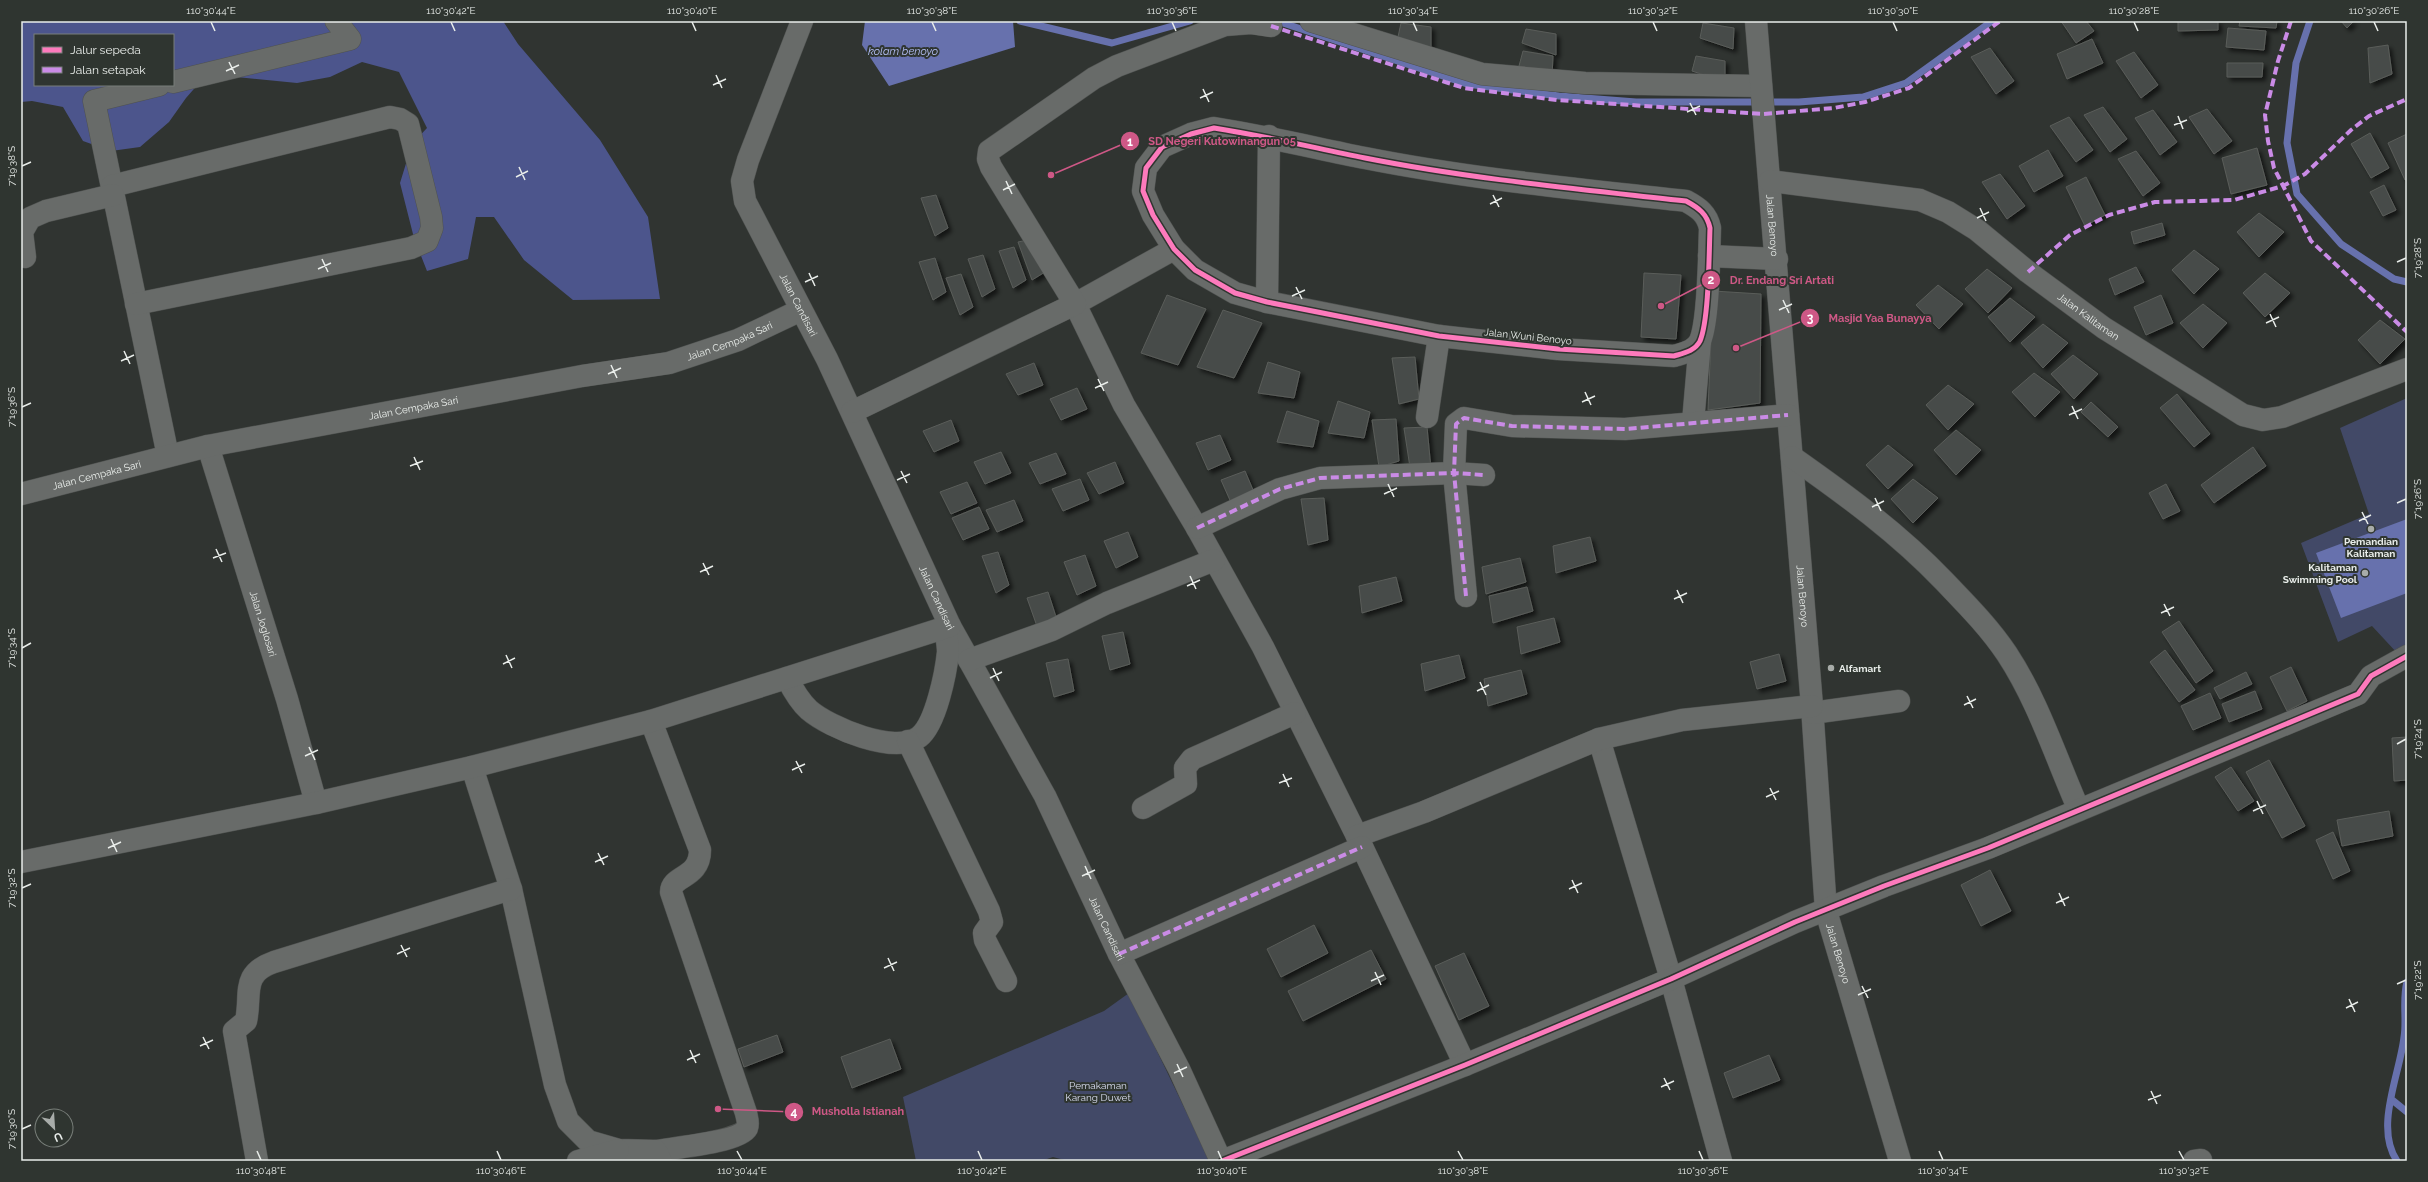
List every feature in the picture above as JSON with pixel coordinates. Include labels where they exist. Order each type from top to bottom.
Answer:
[{"type":"street","points":[[174,82],[350,39],[336,21]]},
{"type":"street","name":"Jalan Candisari","points":[[802,21],[742,181],[745,201],[852,412],[948,626],[969,660],[1045,796],[1119,954],[1179,1069],[1222,1161]]},
{"type":"street","points":[[1311,21],[1482,74],[1762,96]]},
{"type":"street","name":"Jalan Benoyo","points":[[1756,21],[1812,709],[1826,910],[1900,1161]]},
{"type":"street","points":[[1271,26],[1251,23],[1225,23],[1105,71],[988,154],[991,168],[1074,304],[1124,405],[1197,528],[1263,647],[1359,841],[1465,1065]]},
{"type":"street","points":[[155,86],[94,101],[168,456]]},
{"type":"street","points":[[25,257],[22,232],[30,218],[46,212],[112,191],[390,118],[400,119],[408,124],[431,217],[432,228],[426,241],[411,248],[136,304]]},
{"type":"street","name":"Jalan Wuni Benoyo","points":[[1700,342],[1689,352],[1674,356],[1558,349],[1439,336],[1267,302],[1235,293],[1195,270],[1174,249],[1152,215],[1143,191],[1146,168],[1162,148],[1191,134],[1214,128],[1269,136],[1365,158],[1496,180],[1686,201],[1696,206],[1708,219],[1710,228],[1709,256]]},
{"type":"street","points":[[1267,302],[1269,136]]},
{"type":"street","name":"Jalan Kalitaman","points":[[1770,181],[1920,200],[1948,212],[1977,230],[2028,272],[2104,328],[2243,415],[2263,420],[2282,417],[2407,369]]},
{"type":"street","points":[[852,412],[1074,304],[1174,249]]},
{"type":"street","points":[[1693,422],[1700,342],[1704,324],[1709,256],[1776,259]]},
{"type":"street","name":"Jalan Cempaka Sari","points":[[21,494],[208,446],[582,376],[669,363],[738,340],[801,310]]},
{"type":"street","points":[[1427,417],[1439,336]]},
{"type":"street","points":[[1466,596],[1454,473],[1456,424],[1464,418],[1512,426],[1562,429],[1625,430],[1693,422],[1788,415]]},
{"type":"street","name":"Jalan Joglosari","points":[[208,446],[287,699],[316,803]]},
{"type":"street","points":[[1792,457],[1863,508],[1922,557],[1968,605],[2006,653],[2027,689],[2079,810]]},
{"type":"street","points":[[1197,528],[1280,488],[1320,478],[1454,473],[1484,475]]},
{"type":"street","points":[[969,660],[1052,630],[1107,603],[1214,560]]},
{"type":"street","points":[[21,862],[316,803],[472,767],[651,721],[948,626],[948,650],[942,686],[925,731],[919,737],[908,741],[895,743],[876,741],[828,722],[810,710],[797,697],[787,678]]},
{"type":"street","points":[[1222,1161],[1465,1065],[1884,886],[1988,848],[2079,810],[2365,685],[2407,656]]},
{"type":"street","points":[[1119,954],[1359,841],[1424,812],[1599,739],[1682,720],[1899,701]]},
{"type":"street","points":[[1143,808],[1186,784],[1185,768],[1190,761],[1295,713]]},
{"type":"street","points":[[472,767],[511,889],[555,1085],[568,1121],[588,1141],[619,1150],[658,1156],[730,1138],[743,1132],[748,1124],[746,1113],[671,892],[674,884],[694,870],[700,857],[700,850],[651,721]]},
{"type":"street","points":[[1599,739],[1671,978],[1721,1161]]},
{"type":"street","points":[[908,741],[989,911],[992,922],[984,933],[985,940],[1006,980]]},
{"type":"street","points":[[257,1161],[234,1031],[246,1021],[247,990],[255,973],[274,962],[511,889]]},
{"type":"street","points":[[578,1161],[619,1150]]},
{"type":"green space","name":"Pemandian Kalitaman","points":[[2407,398],[2407,650],[2398,654],[2372,626],[2338,642],[2301,543],[2369,514],[2340,428]]},
{"type":"green space","name":"Pemakaman Karang Duwet","points":[[1129,993],[1210,1161],[1068,1161],[1053,1157],[1041,1161],[916,1161],[903,1097],[1104,1011]]},
{"type":"shaded area","points":[[21,21],[503,21],[518,44],[600,140],[648,217],[660,299],[573,300],[524,260],[494,217],[476,217],[468,259],[427,271],[414,238],[400,183],[412,144],[427,128],[399,72],[362,62],[330,77],[297,83],[207,74],[186,98],[169,122],[140,147],[111,151],[83,141],[63,107],[32,101],[21,102]]},
{"type":"water","name":"kolam benoyo","points":[[865,21],[1013,21],[1015,47],[889,86],[862,45]]},
{"type":"water","name":"Kalitaman Swimming Pool","points":[[2407,519],[2407,593],[2341,618],[2316,553]]},
{"type":"building","points":[[2061,21],[2086,21],[2094,31],[2076,43]]},
{"type":"building","points":[[2178,21],[2218,21],[2218,30],[2178,31]]},
{"type":"building","points":[[2240,21],[2277,21],[2276,28],[2239,26]]},
{"type":"building","points":[[2341,21],[2354,21],[2347,28]]},
{"type":"building","points":[[1401,23],[1431,27],[1431,48],[1398,37]]},
{"type":"building","points":[[1703,23],[1734,28],[1733,49],[1700,38]]},
{"type":"building","points":[[2228,28],[2266,31],[2264,50],[2226,47]]},
{"type":"building","points":[[1526,29],[1556,34],[1556,55],[1522,43]]},
{"type":"building","points":[[2092,39],[2103,63],[2067,79],[2057,54]]},
{"type":"building","points":[[2388,45],[2392,74],[2370,83],[2368,48]]},
{"type":"building","points":[[1990,48],[2014,81],[1996,94],[1971,57]]},
{"type":"building","points":[[1523,51],[1553,56],[1552,77],[1519,66]]},
{"type":"building","points":[[2134,52],[2158,85],[2141,98],[2116,61]]},
{"type":"building","points":[[1696,56],[1725,61],[1725,82],[1692,71]]},
{"type":"building","points":[[2227,63],[2263,63],[2262,77],[2227,77]]},
{"type":"building","points":[[2103,107],[2127,139],[2110,152],[2084,115]]},
{"type":"building","points":[[2207,109],[2232,141],[2214,154],[2189,117]]},
{"type":"building","points":[[2153,110],[2177,142],[2160,155],[2135,118]]},
{"type":"building","points":[[2069,117],[2093,150],[2076,162],[2050,126]]},
{"type":"building","points":[[2370,133],[2389,168],[2371,178],[2351,144]]},
{"type":"building","points":[[2407,134],[2407,179],[2405,180],[2388,143]]},
{"type":"building","points":[[2257,148],[2267,185],[2231,194],[2222,158]]},
{"type":"building","points":[[2048,150],[2063,176],[2034,192],[2019,166]]},
{"type":"building","points":[[2136,151],[2160,183],[2143,196],[2118,159]]},
{"type":"building","points":[[2000,174],[2025,206],[2007,219],[1982,182]]},
{"type":"building","points":[[2086,177],[2105,215],[2085,226],[2066,187]]},
{"type":"building","points":[[2384,185],[2396,210],[2383,216],[2370,192]]},
{"type":"building","points":[[936,195],[948,228],[935,236],[921,198]]},
{"type":"building","points":[[2259,213],[2284,232],[2259,257],[2237,232]]},
{"type":"building","points":[[2162,223],[2165,235],[2134,244],[2131,232]]},
{"type":"building","points":[[1033,239],[1045,272],[1032,280],[1018,242]]},
{"type":"building","points":[[1014,247],[1026,280],[1013,288],[999,251]]},
{"type":"building","points":[[2194,250],[2219,269],[2194,294],[2172,270]]},
{"type":"building","points":[[983,255],[995,289],[982,297],[968,259]]},
{"type":"building","points":[[935,258],[946,292],[933,300],[919,262]]},
{"type":"building","points":[[2136,267],[2144,282],[2115,295],[2109,279]]},
{"type":"building","points":[[1987,269],[2012,288],[1988,313],[1965,289]]},
{"type":"building","points":[[1644,273],[1681,275],[1676,339],[1641,337]]},
{"type":"building","points":[[2265,273],[2290,293],[2265,317],[2243,293]]},
{"type":"building","points":[[961,274],[973,307],[960,315],[946,278]]},
{"type":"building","points":[[1938,285],[1963,304],[1939,329],[1916,305]]},
{"type":"building","points":[[1713,291],[1761,294],[1760,403],[1708,410]]},
{"type":"building","points":[[1167,295],[1206,309],[1178,365],[1141,353]]},
{"type":"building","points":[[2161,295],[2173,323],[2146,335],[2134,307]]},
{"type":"building","points":[[2010,298],[2035,317],[2010,342],[1988,317]]},
{"type":"building","points":[[2203,304],[2227,323],[2203,348],[2180,323]]},
{"type":"building","points":[[1223,310],[1262,323],[1234,378],[1197,367]]},
{"type":"building","points":[[2380,320],[2405,339],[2380,364],[2358,340]]},
{"type":"building","points":[[2043,324],[2068,343],[2043,368],[2021,343]]},
{"type":"building","points":[[2073,355],[2098,374],[2074,399],[2051,374]]},
{"type":"building","points":[[1415,357],[1419,399],[1399,404],[1392,358]]},
{"type":"building","points":[[1268,362],[1300,372],[1294,398],[1258,393]]},
{"type":"building","points":[[1034,363],[1043,385],[1018,395],[1006,374]]},
{"type":"building","points":[[2034,373],[2060,392],[2035,417],[2012,392]]},
{"type":"building","points":[[1948,385],[1974,404],[1948,430],[1926,405]]},
{"type":"building","points":[[1077,388],[1087,409],[1061,420],[1050,399]]},
{"type":"building","points":[[2177,394],[2210,434],[2194,447],[2160,408]]},
{"type":"building","points":[[1338,401],[1370,412],[1364,438],[1328,433]]},
{"type":"building","points":[[2091,402],[2118,427],[2108,437],[2081,412]]},
{"type":"building","points":[[1287,411],[1319,421],[1313,447],[1277,442]]},
{"type":"building","points":[[1396,419],[1399,461],[1379,467],[1372,420]]},
{"type":"building","points":[[951,420],[959,441],[934,452],[923,431]]},
{"type":"building","points":[[1427,427],[1431,469],[1411,474],[1404,428]]},
{"type":"building","points":[[1956,430],[1981,450],[1956,475],[1934,450]]},
{"type":"building","points":[[1220,435],[1231,460],[1208,470],[1196,443]]},
{"type":"building","points":[[1888,445],[1913,465],[1888,489],[1866,465]]},
{"type":"building","points":[[2253,447],[2266,466],[2214,503],[2201,485]]},
{"type":"building","points":[[1001,452],[1011,473],[985,484],[974,462]]},
{"type":"building","points":[[1056,453],[1066,474],[1040,484],[1029,463]]},
{"type":"building","points":[[1115,462],[1124,483],[1099,494],[1087,473]]},
{"type":"building","points":[[1245,471],[1256,497],[1233,507],[1221,480]]},
{"type":"building","points":[[1080,479],[1089,500],[1063,511],[1052,489]]},
{"type":"building","points":[[1913,479],[1938,498],[1913,523],[1891,499]]},
{"type":"building","points":[[967,482],[977,503],[951,514],[940,492]]},
{"type":"building","points":[[2166,484],[2180,511],[2163,519],[2149,493]]},
{"type":"building","points":[[1324,498],[1328,540],[1308,545],[1301,499]]},
{"type":"building","points":[[1014,500],[1023,521],[997,532],[986,510]]},
{"type":"building","points":[[979,507],[989,529],[963,540],[952,518]]},
{"type":"building","points":[[1128,532],[1138,557],[1116,568],[1104,541]]},
{"type":"building","points":[[1590,537],[1596,561],[1556,573],[1553,546]]},
{"type":"building","points":[[998,552],[1009,585],[996,593],[982,556]]},
{"type":"building","points":[[1085,555],[1096,586],[1077,595],[1064,562]]},
{"type":"building","points":[[1520,558],[1526,582],[1486,594],[1482,567]]},
{"type":"building","points":[[1396,577],[1402,601],[1362,613],[1359,586]]},
{"type":"building","points":[[1527,587],[1533,611],[1493,623],[1489,596]]},
{"type":"building","points":[[1048,592],[1058,623],[1038,629],[1027,598]]},
{"type":"building","points":[[1554,618],[1560,642],[1521,654],[1517,627]]},
{"type":"building","points":[[2179,621],[2213,671],[2196,683],[2162,632]]},
{"type":"building","points":[[1123,632],[1130,664],[1110,670],[1102,636]]},
{"type":"building","points":[[2165,650],[2195,690],[2179,702],[2150,662]]},
{"type":"building","points":[[1779,654],[1786,681],[1757,689],[1750,662]]},
{"type":"building","points":[[1459,655],[1465,678],[1425,691],[1421,664]]},
{"type":"building","points":[[1068,659],[1074,691],[1054,697],[1046,663]]},
{"type":"building","points":[[2291,667],[2307,701],[2287,711],[2270,677]]},
{"type":"building","points":[[1521,670],[1527,694],[1488,706],[1484,679]]},
{"type":"building","points":[[2246,672],[2252,684],[2220,699],[2214,688]]},
{"type":"building","points":[[2255,691],[2262,709],[2229,722],[2222,704]]},
{"type":"building","points":[[2210,693],[2221,718],[2193,730],[2181,706]]},
{"type":"building","points":[[2407,737],[2407,780],[2394,781],[2392,738]]},
{"type":"building","points":[[2269,760],[2305,826],[2282,838],[2246,772]]},
{"type":"building","points":[[2231,767],[2254,801],[2238,811],[2215,777]]},
{"type":"building","points":[[2389,811],[2393,836],[2342,846],[2337,820]]},
{"type":"building","points":[[2333,832],[2350,871],[2333,879],[2316,840]]},
{"type":"building","points":[[1990,870],[2011,911],[1981,926],[1961,885]]},
{"type":"building","points":[[1314,925],[1328,953],[1281,977],[1267,949]]},
{"type":"building","points":[[1371,950],[1386,979],[1303,1021],[1288,991]]},
{"type":"building","points":[[1464,953],[1489,1006],[1459,1020],[1435,966]]},
{"type":"building","points":[[777,1035],[783,1052],[744,1067],[738,1049]]},
{"type":"building","points":[[890,1039],[901,1069],[852,1088],[841,1057]]},
{"type":"building","points":[[1769,1055],[1780,1080],[1733,1098],[1724,1073]]},
{"type":"waterway","points":[[1020,21],[1112,43],[1190,21]]},
{"type":"waterway","points":[[1277,21],[1467,84],[1559,96],[1636,102],[1799,102],[1863,97],[1906,83],[1992,21]]},
{"type":"waterway","points":[[2310,21],[2296,63],[2287,143],[2297,194],[2341,244],[2394,279],[2407,282]]},
{"type":"waterway","points":[[2397,1161],[2391,1147],[2388,1132],[2388,1117],[2390,1100],[2402,1052],[2407,982]]},
{"type":"waterway","points":[[2391,1099],[2407,1112]]},
{"type":"marked path","points":[[1271,26],[1464,88],[1557,100],[1763,114],[1834,108],[1865,102],[1909,88],[2000,21]]},
{"type":"marked path","points":[[2291,21],[2278,61],[2265,115],[2268,141],[2274,168],[2311,241],[2407,332]]},
{"type":"marked path","points":[[2028,272],[2070,235],[2109,215],[2155,202],[2234,200],[2283,186],[2305,174],[2351,130],[2369,116],[2407,99]]},
{"type":"marked path","points":[[1466,596],[1454,473],[1456,424],[1464,418],[1512,426],[1625,429],[1788,415]]},
{"type":"marked path","points":[[1197,528],[1280,489],[1320,478],[1454,473],[1484,475]]},
{"type":"marked path","points":[[1119,954],[1362,847]]},
{"type":"cycle path","points":[[1214,128],[1271,138],[1365,158],[1445,172],[1525,183],[1686,201],[1695,206],[1705,215],[1710,228],[1707,303],[1700,341],[1692,349],[1674,356],[1558,349],[1439,336],[1267,302],[1235,293],[1195,270],[1174,249],[1153,215],[1143,191],[1146,168],[1162,147],[1191,134],[1214,128]]},
{"type":"cycle path","points":[[1222,1161],[1465,1065],[1671,979],[1795,922],[1884,886],[1988,848],[2358,694],[2371,676],[2407,656]]},
{"type":"place","name":"SD Negeri Kutowinangun 05","points":[[1051,175]]},
{"type":"place","name":"Dr. Endang Sri Artati","points":[[1661,306]]},
{"type":"place","name":"Masjid Yaa Bunayya","points":[[1736,348]]},
{"type":"place","name":"Pemandian Kalitaman","points":[[2371,529]]},
{"type":"place","name":"Kalitaman Swimming Pool","points":[[2365,573]]},
{"type":"place","name":"Alfamart","points":[[1831,668]]},
{"type":"place","name":"Musholla Istianah","points":[[718,1109]]}]
